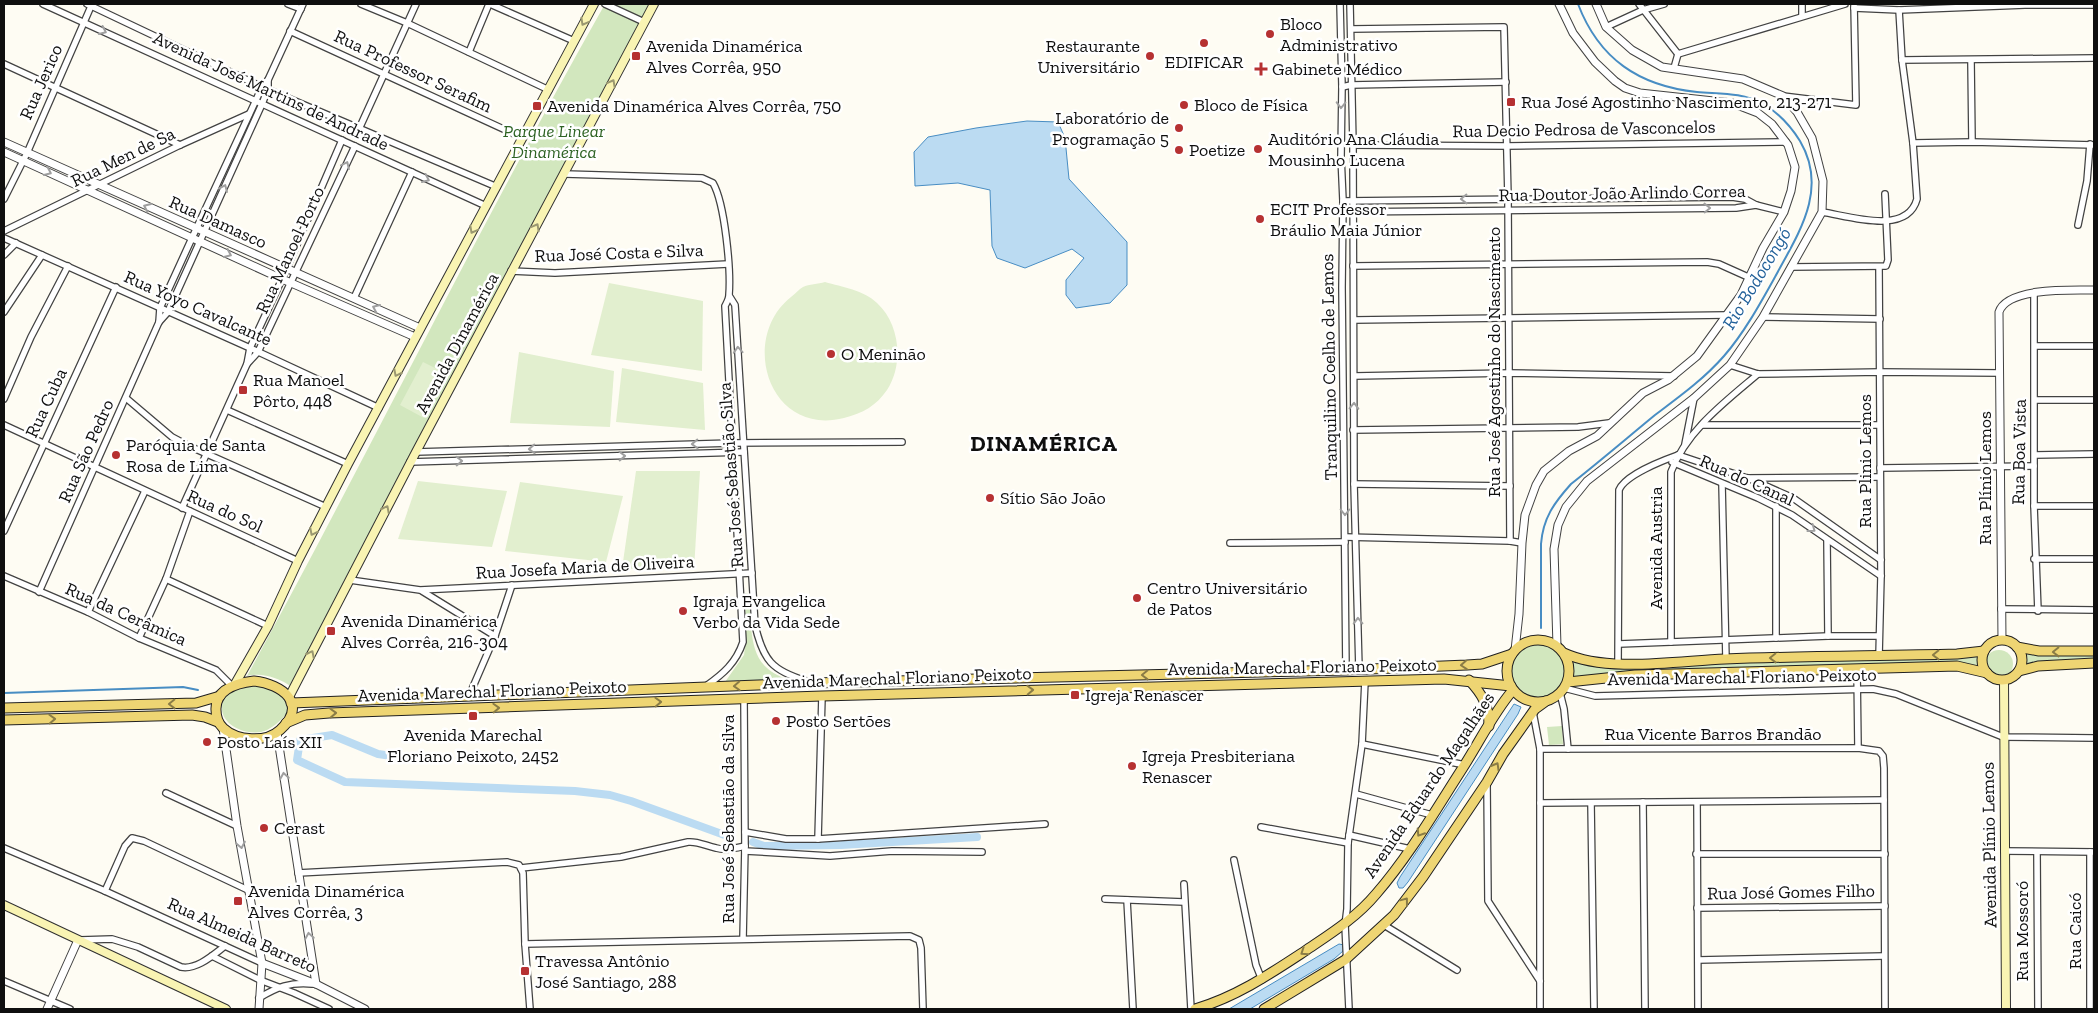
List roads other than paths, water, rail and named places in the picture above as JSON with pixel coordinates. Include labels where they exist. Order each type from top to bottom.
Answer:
[{"type":"main road","points":[[4,708],[196,703],[220,696],[234,685],[268,626],[298,561],[415,337],[594,4]]},
{"type":"main road","name":"Avenida Dinamérica","points":[[290,700],[410,462],[654,4]]},
{"type":"main road","points":[[1264,1009],[1345,960],[1404,904],[1533,712],[1564,688],[1569,667],[1564,653],[1548,641],[1537,640],[1527,642],[1514,652],[1507,670],[1512,688],[1528,700],[1546,701]]},
{"type":"main road","points":[[2094,651],[2039,651],[2017,647],[2009,641],[2002,640],[1992,642],[1984,651],[1982,663],[1993,677],[2004,680],[2011,678],[2019,671],[2038,666],[2094,663]]},
{"type":"main road","points":[[2017,647],[2022,659],[2019,671]]},
{"type":"main road","name":"Avenida Marechal Floriano Peixoto","points":[[1564,653],[1588,662],[1618,664],[1726,659],[1957,654],[1984,651]]},
{"type":"main road","name":"Avenida Marechal Floriano Peixoto","points":[[290,700],[468,696],[812,683],[1346,670],[1482,664],[1514,652]]},
{"type":"main road","name":"Avenida Marechal Floriano Peixoto","points":[[1564,688],[1635,675],[1957,666],[1988,673]]},
{"type":"main road","points":[[1469,680],[1482,694],[1486,703],[1489,727]]},
{"type":"main road","name":"Avenida Marechal Floriano Peixoto","points":[[286,724],[305,715],[329,713],[822,696],[1365,681],[1469,680],[1512,688]]},
{"type":"main road","name":"Avenida Plínio Lemos","points":[[2004,680],[2006,1009]]},
{"type":"main road","points":[[4,720],[192,715],[205,716],[229,732],[246,738],[262,738],[277,733],[286,724],[290,717],[290,700],[279,688],[266,682],[254,681],[234,685]]},
{"type":"main road","name":"Avenida Eduardo Magalhães","points":[[1195,1009],[1234,995],[1262,980],[1345,925],[1375,896],[1410,849],[1465,765],[1512,688]]},
{"type":"main road","points":[[220,696],[216,708],[221,725]]},
{"type":"main road","points":[[4,905],[226,1009]]},
{"type":"street","name":"Avenida José Martins de Andrade","points":[[43,4],[486,206]]},
{"type":"street","name":"Rua Jerico","points":[[4,199],[27,153],[90,4]]},
{"type":"street","points":[[90,4],[265,88],[497,187]]},
{"type":"street","points":[[265,88],[302,7],[288,4]]},
{"type":"street","points":[[361,4],[407,23],[549,90]]},
{"type":"street","points":[[359,128],[416,4]]},
{"type":"street","points":[[469,52],[490,4],[574,41]]},
{"type":"street","points":[[604,4],[644,22]]},
{"type":"street","name":"Tranquilino Coelho de Lemos","points":[[1340,4],[1346,670]]},
{"type":"street","name":"Tranquilino Coelho de Lemos","points":[[1350,4],[1353,145],[1353,430],[1360,669]]},
{"type":"street","points":[[1514,652],[1519,614],[1525,515],[1536,485],[1544,471],[1569,451],[1597,436],[1608,423],[1643,393],[1674,376],[1697,356],[1741,295],[1748,277],[1784,212],[1791,191],[1795,167],[1792,152],[1786,142],[1772,124],[1758,113],[1732,103],[1657,95],[1625,88],[1605,72],[1580,43],[1559,4]]},
{"type":"street","points":[[1596,4],[1606,27],[1632,50],[1662,67],[1743,79],[1783,96],[1856,105],[1854,6],[1899,10],[1913,7],[2025,4],[2094,5]]},
{"type":"street","points":[[1639,4],[1678,54]]},
{"type":"street","points":[[1606,27],[1643,10],[1664,4]]},
{"type":"street","points":[[1802,4],[1802,16]]},
{"type":"street","points":[[1678,54],[1845,4]]},
{"type":"street","points":[[1822,212],[1886,222],[1898,220],[1908,215],[1917,199],[1913,143],[1902,60],[1899,10]]},
{"type":"street","name":"Rua José Agostinho do Nascimento","points":[[1350,29],[1504,27],[1508,198],[1510,541]]},
{"type":"street","name":"Rua Professor Serafim","points":[[290,32],[523,138]]},
{"type":"street","points":[[1674,68],[1678,54]]},
{"type":"street","points":[[1902,60],[1971,61],[2094,58]]},
{"type":"street","points":[[1971,61],[1972,142]]},
{"type":"street","points":[[4,64],[180,145]]},
{"type":"street","points":[[1342,87],[1351,85],[1506,82]]},
{"type":"street","name":"Rua São Pedro","points":[[159,322],[160,308],[255,101],[265,88]]},
{"type":"street","name":"Rua São Pedro","points":[[39,592],[159,322],[168,312],[205,232],[262,104],[265,88]]},
{"type":"street","points":[[1557,646],[1554,549],[1558,525],[1566,507],[1587,481],[1629,446],[1694,398],[1730,365],[1763,317],[1822,212],[1823,180],[1812,138],[1798,112],[1783,96]]},
{"type":"street","points":[[249,114],[256,116]]},
{"type":"street","name":"Rua Men de Sa","points":[[4,231],[180,145],[249,114]]},
{"type":"street","name":"Rua Manoel Porto","points":[[182,508],[247,364],[250,348],[342,140]]},
{"type":"street","name":"Rua Damasco","points":[[4,142],[98,186],[420,328]]},
{"type":"street","name":"Rua Decio Pedrosa de Vasconcelos","points":[[1353,145],[1507,146],[1786,142]]},
{"type":"street","points":[[1913,143],[2092,144],[2078,225]]},
{"type":"street","name":"Rua Manoel Porto","points":[[247,364],[258,352],[355,146]]},
{"type":"street","name":"Rua Damasco","points":[[4,152],[282,279],[415,337]]},
{"type":"street","points":[[354,298],[412,172]]},
{"type":"street","name":"Rua José Sebastião Silva","points":[[565,174],[702,178],[708,180],[716,188],[721,210],[728,264],[730,297],[735,305],[755,625],[760,645],[766,657],[782,673],[812,683]]},
{"type":"street","points":[[1791,267],[1883,267],[1888,264],[1885,194]]},
{"type":"street","name":"Rua Doutor João Arlindo Correa","points":[[1343,201],[1732,197],[1746,200],[1756,205]]},
{"type":"street","points":[[1756,205],[1784,212]]},
{"type":"street","name":"Rua Doutor João Arlindo Correa","points":[[1343,212],[1736,208],[1756,205]]},
{"type":"street","name":"Rua Yoyo Cavalcante","points":[[4,238],[116,287],[379,408]]},
{"type":"street","points":[[4,255],[16,243]]},
{"type":"street","points":[[4,312],[42,255]]},
{"type":"street","points":[[1353,266],[1707,262],[1719,264],[1748,277]]},
{"type":"street","name":"Rua José Costa e Silva","points":[[511,272],[555,273],[728,264]]},
{"type":"street","points":[[4,399],[31,337],[68,266]]},
{"type":"street","name":"Rua Plinio Lemos","points":[[1879,267],[1880,372],[1878,425],[1881,560],[1879,656]]},
{"type":"street","name":"Rua Cuba","points":[[4,531],[116,287]]},
{"type":"street","points":[[2034,293],[2094,290]]},
{"type":"street","name":"Rua Plínio Lemos","points":[[2002,640],[1999,316],[2004,303],[2034,293]]},
{"type":"street","name":"Rua Boa Vista","points":[[2034,293],[2034,559],[2038,611]]},
{"type":"street","name":"Rua José Sebastião Silva","points":[[704,688],[732,665],[740,652],[743,642],[725,306],[730,297]]},
{"type":"street","points":[[1354,320],[1726,315]]},
{"type":"street","points":[[1763,317],[1880,319]]},
{"type":"street","points":[[2035,346],[2094,346]]},
{"type":"street","points":[[1730,365],[1758,374],[2000,373]]},
{"type":"street","points":[[1354,376],[1509,373],[1674,376]]},
{"type":"street","points":[[1678,455],[1702,425],[1758,374]]},
{"type":"street","points":[[126,398],[172,437],[207,456],[326,506]]},
{"type":"street","points":[[1685,446],[1694,398]]},
{"type":"street","points":[[2035,400],[2094,400]]},
{"type":"street","points":[[730,403],[741,402]]},
{"type":"street","points":[[227,410],[348,464]]},
{"type":"street","points":[[1353,430],[1578,427],[1608,423]]},
{"type":"street","name":"Rua do Sol","points":[[4,425],[43,445],[298,561]]},
{"type":"street","points":[[1702,425],[1878,425]]},
{"type":"street","points":[[416,452],[732,443],[902,442]]},
{"type":"street","points":[[497,450],[498,460]]},
{"type":"street","points":[[410,462],[744,452]]},
{"type":"street","points":[[2035,455],[2094,454]]},
{"type":"street","points":[[1618,664],[1619,490],[1621,485],[1631,477],[1668,458],[1678,455],[1746,478],[1880,477]]},
{"type":"street","name":"Avenida Austria","points":[[1671,642],[1670,483],[1678,455]]},
{"type":"street","points":[[1668,458],[1674,464]]},
{"type":"street","name":"Rua do Canal","points":[[1674,464],[1776,506],[1881,576]]},
{"type":"street","points":[[1880,468],[2000,468],[2034,466]]},
{"type":"street","points":[[1345,472],[1354,472]]},
{"type":"street","name":"Rua do Canal","points":[[1746,478],[1793,498],[1881,560]]},
{"type":"street","points":[[1354,484],[1510,486]]},
{"type":"street","points":[[1722,484],[1726,659]]},
{"type":"street","points":[[88,612],[145,491]]},
{"type":"street","points":[[1776,506],[1776,638]]},
{"type":"street","points":[[2034,506],[2094,506]]},
{"type":"street","points":[[139,638],[166,579],[190,511]]},
{"type":"street","points":[[1230,543],[1345,540],[1355,537],[1510,541],[1522,543]]},
{"type":"street","points":[[1827,540],[1828,636]]},
{"type":"street","points":[[2034,559],[2094,558]]},
{"type":"street","name":"Rua Josefa Maria de Oliveira","points":[[350,580],[420,590],[752,573]]},
{"type":"street","name":"Rua da Cerâmica","points":[[4,576],[88,612],[139,638],[216,670],[234,685]]},
{"type":"street","points":[[166,579],[268,626]]},
{"type":"street","points":[[468,696],[494,636],[512,585]]},
{"type":"street","name":"Rua Josefa Maria de Oliveira","points":[[420,590],[494,636]]},
{"type":"street","points":[[2001,609],[2038,611],[2094,610]]},
{"type":"street","points":[[1619,644],[1828,636],[1879,636]]},
{"type":"street","points":[[1857,669],[1858,748]]},
{"type":"street","points":[[1349,1009],[1345,960],[1348,843],[1362,744],[1365,681]]},
{"type":"street","points":[[1564,688],[1568,749]]},
{"type":"street","name":"Avenida Marechal Floriano Peixoto","points":[[1564,688],[1596,696],[1858,689],[1896,694],[2003,737]]},
{"type":"street","points":[[818,839],[822,696]]},
{"type":"street","name":"Rua José Sebastião da Silva","points":[[742,939],[746,848],[744,699]]},
{"type":"street","points":[[1533,712],[1540,748],[1540,1009]]},
{"type":"street","points":[[221,725],[262,963],[259,1009]]},
{"type":"street","points":[[259,998],[278,987],[297,983],[316,984],[277,733]]},
{"type":"street","points":[[2003,737],[2094,738]]},
{"type":"street","points":[[1362,744],[1465,765]]},
{"type":"street","name":"Rua Vicente Barros Brandão","points":[[1540,748],[1874,749],[1883,756],[1884,800]]},
{"type":"street","points":[[1487,782],[1488,901],[1540,981]]},
{"type":"street","points":[[166,793],[237,826]]},
{"type":"street","points":[[1356,794],[1432,815]]},
{"type":"street","points":[[1540,803],[1884,800],[1885,1009]]},
{"type":"street","points":[[1591,802],[1594,1009]]},
{"type":"street","points":[[1644,802],[1645,1009]]},
{"type":"street","points":[[1697,802],[1698,1009]]},
{"type":"street","points":[[745,832],[786,839],[818,839],[1045,824]]},
{"type":"street","points":[[1262,827],[1348,843]]},
{"type":"street","points":[[1349,835],[1410,849]]},
{"type":"street","points":[[105,890],[129,840],[132,838],[144,841],[250,891]]},
{"type":"street","points":[[521,868],[621,857],[695,841],[717,849],[746,848],[830,856],[892,851],[982,852]]},
{"type":"street","name":"Rua Almeida Barreto","points":[[4,848],[105,890],[262,963],[316,984],[365,1009]]},
{"type":"street","points":[[2004,851],[2092,852]]},
{"type":"street","name":"Rua Mossoró","points":[[2037,852],[2038,1009]]},
{"type":"street","name":"Rua Caicó","points":[[2090,1009],[2092,852]]},
{"type":"street","points":[[1696,854],[1885,854]]},
{"type":"street","points":[[1234,860],[1256,965],[1262,980]]},
{"type":"street","points":[[298,873],[515,863],[521,868],[525,905],[525,944],[530,1009]]},
{"type":"street","points":[[1184,884],[1191,1009]]},
{"type":"street","points":[[1106,899],[1184,902]]},
{"type":"street","points":[[1127,900],[1133,1009]]},
{"type":"street","name":"Rua José Gomes Filho","points":[[1697,908],[1885,906]]},
{"type":"street","points":[[1384,925],[1457,970]]},
{"type":"street","name":"Rua José Sebastião da Silva","points":[[525,944],[910,936],[919,940],[922,956],[923,1009]]},
{"type":"street","points":[[47,1009],[78,940],[112,939],[138,947],[181,968],[187,968],[212,956],[226,946]]},
{"type":"street","points":[[212,956],[260,980],[329,1009]]},
{"type":"street","points":[[1698,960],[1884,956]]},
{"type":"street","points":[[4,981],[70,1009]]},
{"type":"water","points":[[1027,121],[1058,122],[1065,138],[1069,179],[1127,242],[1127,285],[1110,303],[1076,308],[1066,295],[1066,280],[1084,258],[1072,249],[1025,268],[997,258],[992,246],[990,190],[958,183],[915,186],[914,152],[928,137]]},
{"type":"water","points":[[1514,704],[1521,707],[1518,714],[1408,882],[1403,888],[1399,888],[1397,883],[1400,877]]},
{"type":"water","points":[[1339,944],[1344,945],[1343,951],[1334,959],[1250,1009],[1229,1009]]},
{"type":"waterway","name":"Rio Bodocongó","points":[[1541,628],[1541,544],[1544,526],[1550,511],[1571,484],[1691,387],[1724,356],[1751,318],[1793,244],[1801,228],[1811,194],[1812,177],[1808,159],[1800,141],[1784,120],[1774,111],[1747,97],[1676,89],[1639,76],[1624,66],[1597,40],[1578,4]]},
{"type":"waterway","points":[[4,693],[183,687],[198,690]]},
{"type":"waterway","points":[[405,758],[378,754],[332,735],[300,740],[297,760],[345,782],[575,791],[610,795],[730,837]]},
{"type":"waterway","points":[[753,842],[764,846],[841,845],[977,837]]},
{"type":"place","name":"Bloco Administrativo","points":[[1270,34]]},
{"type":"place","name":"EDIFICAR","points":[[1204,43]]},
{"type":"place","name":"Avenida Dinamérica Alves Corrêa, 950","points":[[636,56]]},
{"type":"place","name":"Restaurante Universitário","points":[[1150,56]]},
{"type":"place","name":"Gabinete Médico","points":[[1261,69]]},
{"type":"place","name":"Rua José Agostinho Nascimento, 213-271","points":[[1511,102]]},
{"type":"place","name":"Bloco de Física","points":[[1184,105]]},
{"type":"place","name":"Avenida Dinamérica Alves Corrêa, 750","points":[[537,106]]},
{"type":"place","name":"Laboratório de Programação 5","points":[[1179,128]]},
{"type":"place","name":"Auditório Ana Cláudia Mousinho Lucena","points":[[1258,149]]},
{"type":"place","name":"Poetize","points":[[1179,150]]},
{"type":"place","name":"ECIT Professor Bráulio Maia Júnior","points":[[1260,219]]},
{"type":"place","name":"O Meninão","points":[[831,354]]},
{"type":"place","name":"Rua Manoel Pôrto, 448","points":[[243,390]]},
{"type":"place","name":"Paróquia de Santa Rosa de Lima","points":[[116,455]]},
{"type":"place","name":"Sítio São João","points":[[990,498]]},
{"type":"place","name":"Centro Universitário de Patos","points":[[1137,598]]},
{"type":"place","name":"Igraja Evangelica Verbo da Vida Sede","points":[[683,611]]},
{"type":"place","name":"Avenida Dinamérica Alves Corrêa, 216-304","points":[[331,631]]},
{"type":"place","name":"Igreja Renascer","points":[[1075,695]]},
{"type":"place","name":"Avenida Marechal Floriano Peixoto, 2452","points":[[473,716]]},
{"type":"place","name":"Posto Sertões","points":[[776,721]]},
{"type":"place","name":"Posto Laís XII","points":[[207,742]]},
{"type":"place","name":"Igreja Presbiteriana Renascer","points":[[1132,766]]},
{"type":"place","name":"Cerast","points":[[264,828]]},
{"type":"place","name":"Avenida Dinamérica Alves Corrêa, 3","points":[[238,901]]},
{"type":"place","name":"Travessa Antônio José Santiago, 288","points":[[525,971]]},
{"type":"district","name":"DINAMÉRICA","points":[[1044,443]]},
{"type":"park label","name":"Parque Linear Dinamérica","points":[[554,141]]}]
